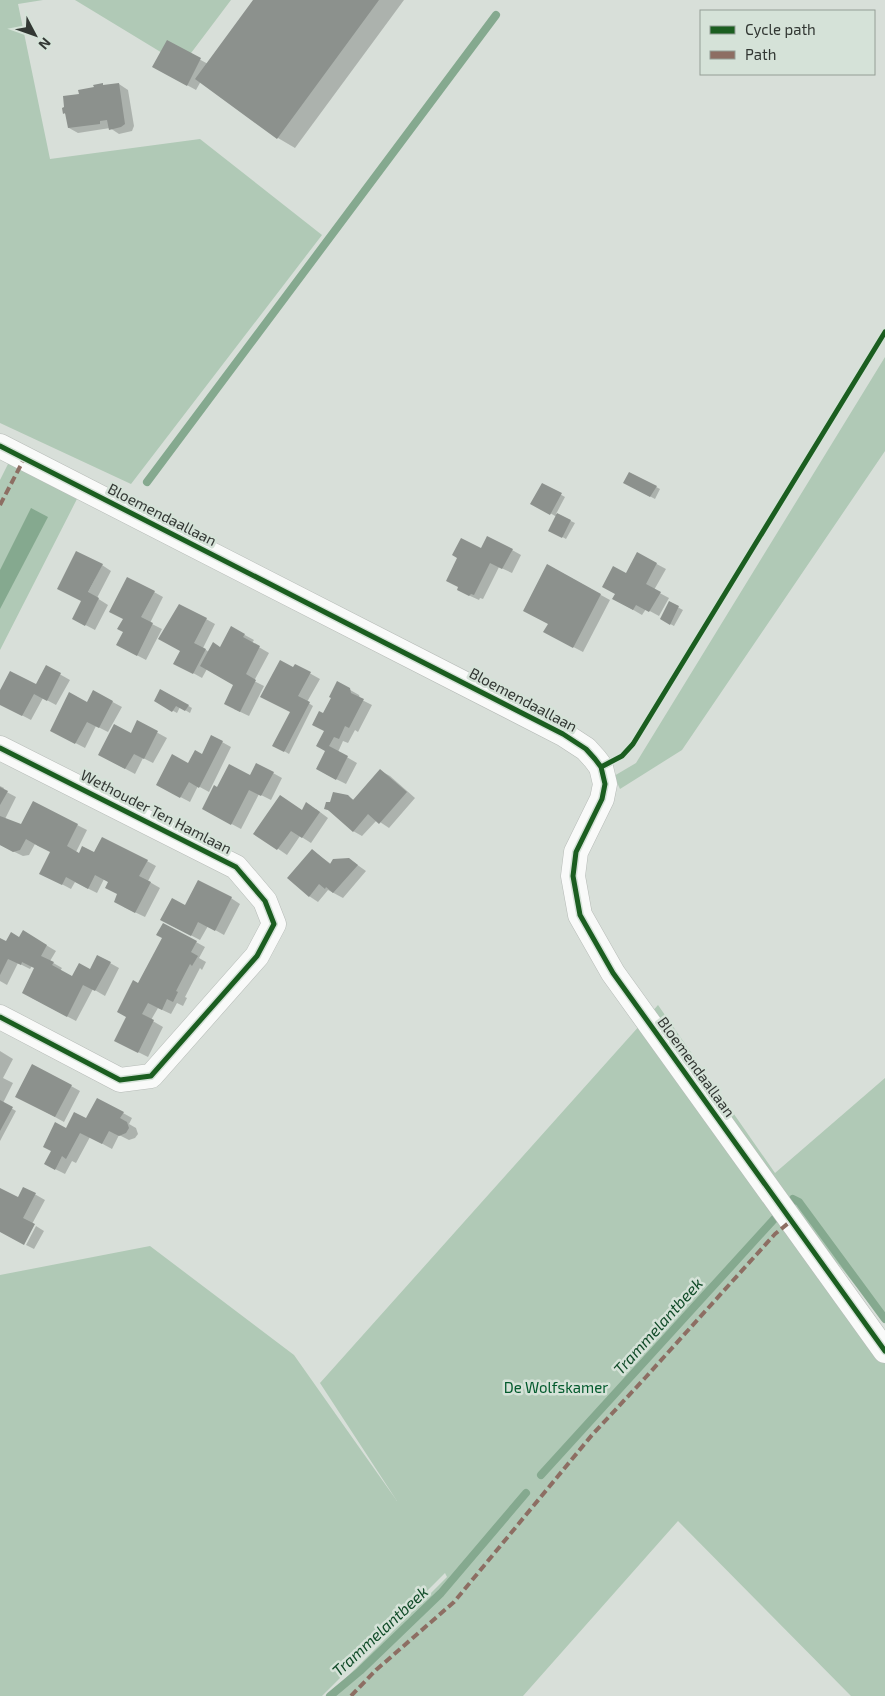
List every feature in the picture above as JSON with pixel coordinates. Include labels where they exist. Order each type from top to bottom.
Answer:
[{"type":"street","name":"Bloemendaallaan","points":[[0,446],[563,734],[586,749],[601,767],[605,784],[602,799],[576,852],[573,876],[580,915],[613,973],[885,1351]]},
{"type":"street","name":"Wethouder Ten Hamlaan","points":[[0,748],[236,867],[265,901],[274,924],[257,956],[151,1076],[120,1080],[0,1017]]},
{"type":"green space","points":[[0,0],[43,0],[18,4],[50,159],[200,139],[322,235],[131,484],[0,423]]},
{"type":"green space","points":[[75,0],[231,0],[182,65]]},
{"type":"green space","points":[[885,357],[885,451],[682,750],[620,789],[614,776],[636,763]]},
{"type":"green space","points":[[9,462],[78,497],[0,650],[0,480]]},
{"type":"green space","name":"De Wolfskamer","points":[[658,1005],[775,1173],[885,1078],[885,1322],[835,1260],[867,1307],[885,1360],[885,1696],[851,1696],[678,1521],[523,1696],[328,1696],[447,1577],[445,1573],[322,1696],[0,1696],[0,1275],[150,1246],[294,1355],[397,1501],[320,1383]]},
{"type":"shaded area","points":[[31,508],[48,517],[0,609],[0,570]]},
{"type":"building","points":[[253,0],[379,0],[277,139],[195,79]]},
{"type":"building","points":[[167,40],[201,58],[187,86],[152,67]]},
{"type":"building","points":[[103,83],[103,85],[119,83],[125,124],[109,130],[107,120],[100,121],[100,124],[68,128],[62,108],[64,107],[63,96],[79,94],[78,90]]},
{"type":"building","points":[[629,472],[657,486],[650,497],[623,483]]},
{"type":"building","points":[[542,483],[562,493],[550,515],[530,504]]},
{"type":"building","points":[[557,513],[571,520],[562,538],[548,531]]},
{"type":"building","points":[[487,536],[513,549],[502,569],[490,563],[474,595],[471,594],[469,596],[457,590],[458,587],[446,581],[457,558],[452,555],[461,538],[481,548]]},
{"type":"building","points":[[76,551],[103,564],[88,592],[99,598],[85,626],[72,619],[81,601],[57,589]]},
{"type":"building","points":[[637,552],[657,563],[646,584],[661,592],[649,612],[636,605],[633,610],[612,599],[615,594],[602,587],[613,566],[626,573]]},
{"type":"building","points":[[547,564],[601,594],[573,648],[543,632],[548,624],[523,611]]},
{"type":"building","points":[[127,577],[155,591],[141,617],[153,623],[137,656],[116,645],[123,632],[117,629],[123,619],[109,612]]},
{"type":"building","points":[[669,601],[679,606],[670,625],[660,619]]},
{"type":"building","points":[[179,604],[207,618],[194,643],[206,649],[193,674],[173,664],[180,651],[158,639]]},
{"type":"building","points":[[231,626],[245,634],[243,637],[260,646],[246,674],[256,680],[240,712],[224,704],[233,685],[200,666],[213,642],[220,647]]},
{"type":"building","points":[[280,660],[293,667],[295,664],[311,672],[298,696],[310,702],[284,752],[272,746],[290,712],[260,697]]},
{"type":"building","points":[[46,665],[61,673],[47,701],[34,694],[22,716],[0,705],[0,690],[10,671],[36,684]]},
{"type":"building","points":[[337,681],[350,688],[351,693],[364,699],[349,728],[345,726],[339,739],[334,737],[329,746],[348,756],[336,780],[316,769],[325,751],[316,746],[324,731],[312,725],[319,711],[323,713]]},
{"type":"building","points":[[160,689],[189,705],[185,711],[176,706],[172,712],[154,701]]},
{"type":"building","points":[[93,690],[113,701],[99,728],[87,722],[75,744],[50,731],[69,692],[87,702]]},
{"type":"building","points":[[137,720],[158,731],[144,759],[134,754],[125,769],[98,755],[114,724],[131,733]]},
{"type":"building","points":[[211,735],[223,741],[199,788],[189,782],[180,798],[156,785],[172,754],[188,763],[195,750],[202,754]]},
{"type":"building","points":[[256,763],[274,772],[261,796],[249,790],[231,825],[202,809],[214,785],[217,787],[229,764],[250,775]]},
{"type":"building","points":[[380,769],[407,792],[379,824],[368,814],[353,832],[328,810],[324,809],[326,802],[330,802],[333,792],[348,795],[353,800]]},
{"type":"building","points":[[0,787],[8,791],[0,805]]},
{"type":"building","points":[[280,795],[302,810],[306,802],[320,812],[302,838],[291,831],[277,850],[253,834]]},
{"type":"building","points":[[33,801],[78,824],[67,846],[79,853],[82,846],[94,852],[102,837],[148,860],[139,876],[151,882],[135,913],[114,902],[117,894],[105,888],[108,882],[95,875],[88,889],[66,877],[62,885],[39,874],[50,852],[26,839],[20,850],[13,852],[0,845],[0,816],[21,824]]},
{"type":"building","points":[[312,849],[330,864],[333,859],[349,858],[358,865],[333,893],[319,884],[309,897],[287,878]]},
{"type":"building","points":[[198,880],[232,897],[215,931],[198,922],[191,936],[160,920],[172,898],[185,905]]},
{"type":"building","points":[[163,923],[197,941],[191,952],[198,956],[192,966],[190,964],[176,991],[178,992],[173,1002],[167,999],[162,1010],[148,1003],[142,1014],[154,1020],[138,1053],[114,1041],[126,1017],[117,1012],[133,980],[138,983],[162,938],[156,935]]},
{"type":"building","points":[[23,930],[47,945],[41,956],[54,962],[52,965],[72,976],[79,963],[90,969],[97,955],[111,962],[95,991],[83,985],[67,1017],[22,993],[34,968],[22,962],[21,965],[8,959],[0,975],[0,938],[6,941],[11,932],[19,937]]},
{"type":"building","points":[[32,1064],[72,1085],[55,1117],[15,1097]]},
{"type":"building","points":[[97,1098],[124,1112],[120,1118],[127,1122],[129,1128],[126,1133],[119,1136],[109,1131],[102,1144],[80,1133],[66,1159],[62,1156],[55,1170],[44,1164],[51,1151],[43,1147],[55,1122],[66,1128],[74,1112],[86,1118]]},
{"type":"building","points":[[0,1100],[13,1107],[0,1131]]},
{"type":"building","points":[[23,1187],[36,1193],[23,1218],[35,1224],[24,1245],[0,1232],[0,1188],[18,1197]]},
{"type":"waterway","points":[[147,482],[496,15]]},
{"type":"waterway","name":"Trammelantbeek","points":[[793,1199],[799,1202],[885,1319]]},
{"type":"waterway","name":"Trammelantbeek","points":[[541,1475],[776,1217]]},
{"type":"waterway","name":"Trammelantbeek","points":[[330,1696],[360,1671],[441,1593],[526,1493]]},
{"type":"marked path","points":[[0,505],[24,459]]},
{"type":"marked path","points":[[351,1696],[376,1670],[454,1602],[592,1435],[775,1234],[791,1221]]},
{"type":"cycle path","points":[[601,767],[622,756],[633,744],[885,332]]},
{"type":"cycle path","points":[[0,446],[563,734],[586,749],[601,767],[605,784],[602,799],[576,852],[573,876],[580,915],[613,973],[885,1351]]},
{"type":"cycle path","points":[[0,748],[236,867],[265,901],[274,924],[257,956],[151,1076],[120,1080],[0,1017]]}]
